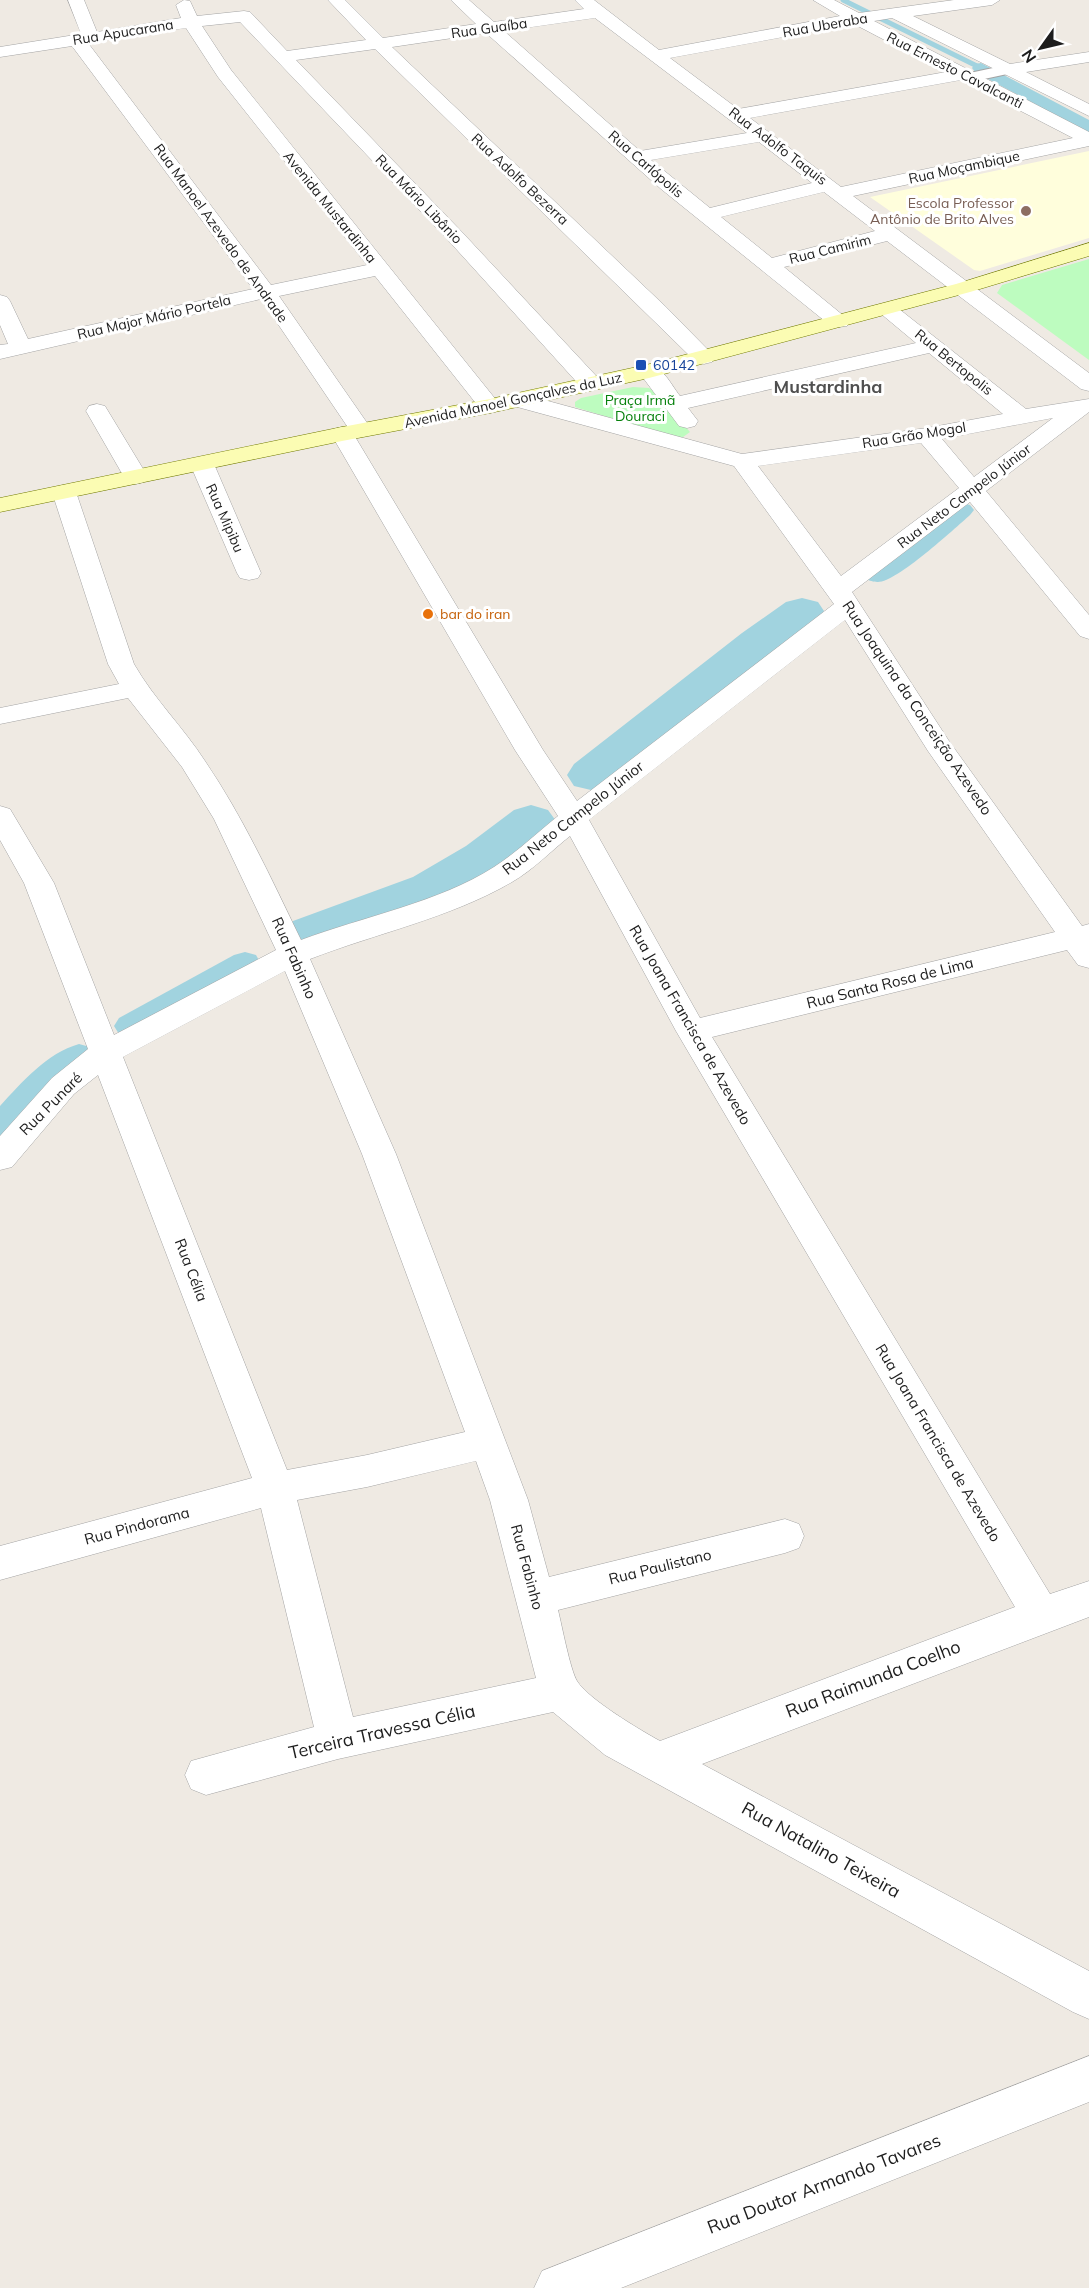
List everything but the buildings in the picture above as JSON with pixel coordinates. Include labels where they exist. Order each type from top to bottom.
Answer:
[{"type":"main road","name":"Avenida Manoel Gonçalves da Luz","points":[[0,505],[351,432],[490,406],[649,371],[963,288],[1089,249]]},
{"type":"street","name":"Rua Manoel Azevedo de Andrade","points":[[76,0],[84,39],[266,292],[351,432]]},
{"type":"street","name":"Avenida Mustardinha","points":[[185,0],[191,22],[224,73],[490,406]]},
{"type":"street","name":"Rua Adolfo Bezerra","points":[[336,0],[704,357]]},
{"type":"street","name":"Rua Carlópolis","points":[[459,0],[636,157],[839,321]]},
{"type":"street","name":"Rua Ernesto Cavalcanti","points":[[821,0],[863,12],[893,14],[1001,71],[1089,111]]},
{"type":"street","points":[[893,14],[992,0]]},
{"type":"street","name":"Rua Guaíba","points":[[283,57],[489,28],[597,5]]},
{"type":"street","name":"Rua Adolfo Taquis","points":[[597,5],[735,115],[963,288],[1088,398]]},
{"type":"street","name":"Rua Ernesto Cavalcanti","points":[[863,12],[970,76],[1089,140]]},
{"type":"street","name":"Rua Uberaba","points":[[658,55],[863,12]]},
{"type":"street","name":"Rua Apucarana","points":[[0,52],[191,22],[245,16]]},
{"type":"street","name":"Rua Mário Libânio","points":[[245,16],[454,235],[591,384]]},
{"type":"street","points":[[735,115],[1089,57]]},
{"type":"street","points":[[636,157],[764,136]]},
{"type":"street","name":"Rua Moçambique","points":[[706,215],[1089,140]]},
{"type":"street","name":"Rua Camirim","points":[[767,265],[893,233]]},
{"type":"street","name":"Rua Major Mário Portela","points":[[10,350],[266,292],[380,269]]},
{"type":"street","points":[[0,301],[10,350]]},
{"type":"street","name":"Rua Bertopolis","points":[[887,309],[1020,416]]},
{"type":"street","points":[[674,404],[933,346]]},
{"type":"street","points":[[649,371],[712,453]]},
{"type":"street","name":"Rua Grão Mogol","points":[[742,460],[927,435],[1020,416],[1088,398]]},
{"type":"street","name":"Rua Neto Campelo Júnior","points":[[105,1053],[293,954],[474,891],[504,874],[1088,398]]},
{"type":"street","points":[[518,400],[742,460]]},
{"type":"street","points":[[97,411],[136,477]]},
{"type":"street","name":"Rua Joana Francisca de Azevedo","points":[[351,432],[529,750],[574,818],[692,1031],[1041,1615]]},
{"type":"street","points":[[927,435],[1089,631]]},
{"type":"street","name":"Rua Joaquina da Conceição Azevedo","points":[[742,460],[843,598],[938,745],[1084,943]]},
{"type":"street","name":"Rua Mipibu","points":[[202,464],[249,573]]},
{"type":"street","name":"Rua Fabinho","points":[[64,492],[121,664],[135,689],[193,763],[228,819],[293,954],[379,1154],[509,1500],[560,1692]]},
{"type":"street","points":[[0,716],[135,689]]},
{"type":"street","name":"Rua Célia","points":[[0,815],[39,883],[275,1488],[338,1740]]},
{"type":"street","name":"Rua Santa Rosa de Lima","points":[[692,1031],[1084,943]]},
{"type":"street","name":"Rua Punaré","points":[[0,1158],[63,1086],[105,1053]]},
{"type":"street","points":[[275,1488],[367,1471],[488,1443]]},
{"type":"street","name":"Rua Pindorama","points":[[0,1563],[275,1488]]},
{"type":"street","name":"Rua Paulistano","points":[[535,1598],[785,1536]]},
{"type":"street","name":"Rua Raimunda Coelho","points":[[658,1761],[1041,1615],[1089,1599]]},
{"type":"street","name":"Terceira Travessa Célia","points":[[206,1775],[338,1740],[560,1692]]},
{"type":"street","name":"Rua Natalino Teixeira","points":[[560,1692],[586,1716],[620,1741],[1089,1996]]},
{"type":"street","name":"Rua Doutor Armando Tavares","points":[[559,2288],[1089,2079]]},
{"type":"shaded area","name":"Escola Professor Antônio de Brito Alves","points":[[1089,151],[1089,238],[980,271],[974,270],[870,197]]},
{"type":"green space","points":[[1089,259],[1089,360],[997,293],[1002,285]]},
{"type":"green space","name":"Praça Irmã Douraci","points":[[633,387],[649,388],[656,393],[690,432],[683,437],[675,438],[575,407],[575,402],[581,398]]},
{"type":"waterway","points":[[843,0],[981,68]]},
{"type":"waterway","points":[[981,68],[1089,127]]},
{"type":"waterway","points":[[877,575],[916,549],[962,510]]},
{"type":"waterway","points":[[591,775],[758,642],[802,611]]},
{"type":"waterway","points":[[311,933],[431,889],[484,858],[531,821]]},
{"type":"waterway","points":[[130,1026],[245,962]]},
{"type":"waterway","points":[[0,1127],[38,1085],[79,1055]]},
{"type":"place","name":"Escola Professor Antônio de Brito Alves","points":[[1026,211]]},
{"type":"place","name":"60142","points":[[641,365]]},
{"type":"place","name":"bar do iran","points":[[428,614]]},
{"type":"district","name":"Mustardinha","points":[[828,387]]}]
